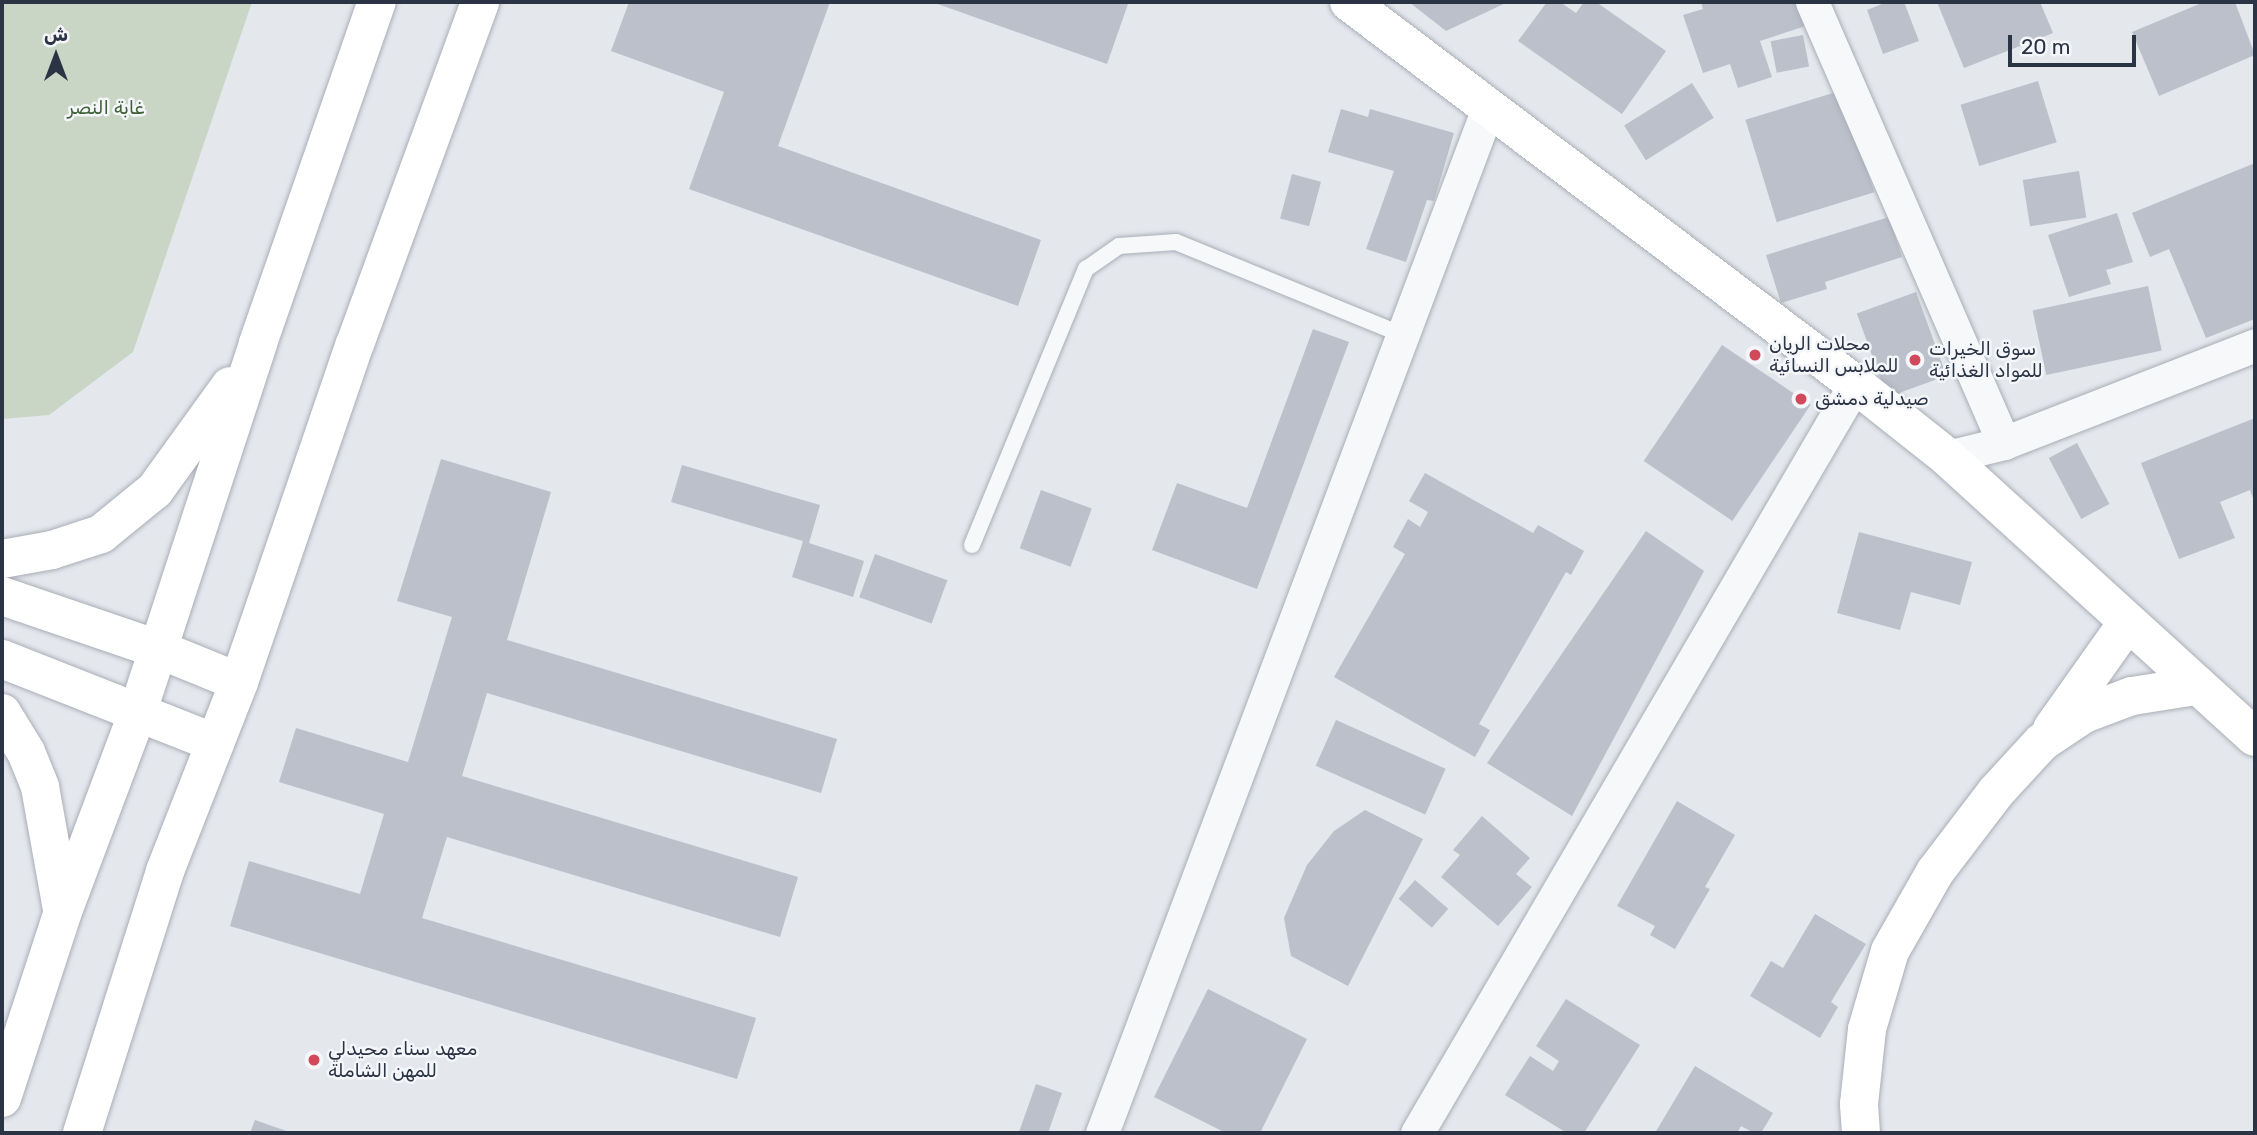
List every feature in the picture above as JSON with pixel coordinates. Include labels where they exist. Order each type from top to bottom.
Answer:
[{"type":"main road","points":[[2,1098],[62,914],[137,714],[258,343],[377,2]]},
{"type":"main road","points":[[1349,2],[1855,384],[1947,457],[2255,737]]},
{"type":"main road","points":[[82,1133],[165,871],[239,682],[468,5]]},
{"type":"main road","points":[[2,559],[52,550],[101,534],[155,490],[207,422],[258,343]]},
{"type":"main road","points":[[2,596],[158,649],[239,682]]},
{"type":"main road","points":[[1861,1133],[1860,1104],[1867,1029],[1890,951],[1935,873],[1996,792],[2042,743],[2127,623]]},
{"type":"main road","points":[[2,659],[215,743]]},
{"type":"main road","points":[[2042,743],[2084,714],[2132,696],[2196,686]]},
{"type":"main road","points":[[2,713],[26,752],[40,787],[62,914]]},
{"type":"street","points":[[1812,2],[2004,443]]},
{"type":"street","points":[[1102,1133],[1488,108]]},
{"type":"street","points":[[1947,457],[2004,443],[2255,345]]},
{"type":"street","points":[[1417,1133],[1855,384]]},
{"type":"lane","points":[[972,545],[1086,269],[1119,246],[1176,242],[1403,335]]},
{"type":"green space","name":"غابة النصر","points":[[2,2],[252,2],[133,352],[49,415],[2,419]]},
{"type":"building","points":[[629,2],[830,2],[778,146],[1041,240],[1018,306],[689,189],[724,92],[611,51]]},
{"type":"building","points":[[932,2],[1122,2],[1128,4],[1107,64]]},
{"type":"building","points":[[1409,2],[1508,2],[1446,31]]},
{"type":"building","points":[[1547,2],[1560,2],[1576,13],[1584,2],[1596,2],[1666,51],[1622,114],[1518,41]]},
{"type":"building","points":[[1701,2],[1810,2],[1818,22],[1760,41],[1772,77],[1738,88],[1730,64],[1703,73],[1683,15],[1703,9]]},
{"type":"building","points":[[1887,2],[1904,2],[1919,41],[1883,54],[1867,10]]},
{"type":"building","points":[[1937,2],[2040,2],[2053,33],[1964,68]]},
{"type":"building","points":[[2204,2],[2235,2],[2255,55],[2159,96],[2132,32]]},
{"type":"building","points":[[1803,35],[1809,66],[1777,73],[1771,41]]},
{"type":"building","points":[[2038,81],[2057,142],[1979,166],[1961,105]]},
{"type":"building","points":[[1692,83],[1714,118],[1646,160],[1624,125]]},
{"type":"building","points":[[1843,90],[1874,192],[1777,222],[1745,120]]},
{"type":"building","points":[[1341,109],[1368,117],[1370,109],[1454,133],[1434,201],[1427,200],[1406,262],[1366,249],[1394,171],[1328,152]]},
{"type":"building","points":[[2255,163],[2255,319],[2206,338],[2169,249],[2150,257],[2132,213]]},
{"type":"building","points":[[2079,171],[2086,217],[2030,226],[2023,180]]},
{"type":"building","points":[[1292,174],[1321,182],[1309,226],[1280,218]]},
{"type":"building","points":[[2117,213],[2133,262],[2106,270],[2111,284],[2069,297],[2048,235]]},
{"type":"building","points":[[1889,217],[1902,257],[1825,282],[1827,289],[1781,303],[1766,255]]},
{"type":"building","points":[[2148,286],[2162,351],[2046,375],[2033,311]]},
{"type":"building","points":[[1916,292],[1946,376],[1887,397],[1857,314]]},
{"type":"building","points":[[1313,329],[1349,342],[1257,589],[1152,550],[1177,483],[1247,508]]},
{"type":"building","points":[[1722,345],[1811,405],[1732,521],[1644,461]]},
{"type":"building","points":[[2255,418],[2255,504],[2250,490],[2220,502],[2235,538],[2179,559],[2141,463]]},
{"type":"building","points":[[2077,443],[2109,504],[2081,519],[2049,458]]},
{"type":"building","points":[[441,459],[551,492],[507,640],[837,739],[821,793],[487,693],[462,776],[798,877],[780,937],[447,837],[422,918],[756,1018],[737,1079],[230,926],[249,861],[360,894],[384,814],[279,782],[296,728],[408,762],[452,617],[397,601]]},
{"type":"building","points":[[682,465],[820,505],[809,543],[864,561],[853,597],[792,577],[803,541],[671,502]]},
{"type":"building","points":[[1425,473],[1533,533],[1538,525],[1584,551],[1571,575],[1566,572],[1479,724],[1490,730],[1475,757],[1334,677],[1405,554],[1393,547],[1408,519],[1420,527],[1428,512],[1409,501]]},
{"type":"building","points":[[1041,490],[1092,508],[1071,567],[1020,548]]},
{"type":"building","points":[[1646,531],[1704,571],[1572,816],[1487,763]]},
{"type":"building","points":[[1859,532],[1972,562],[1960,605],[1911,592],[1900,630],[1837,613]]},
{"type":"building","points":[[875,554],[947,580],[932,624],[859,597]]},
{"type":"building","points":[[1336,720],[1446,769],[1425,814],[1316,766]]},
{"type":"building","points":[[1677,801],[1735,835],[1705,887],[1710,889],[1675,949],[1650,935],[1655,926],[1617,906]]},
{"type":"building","points":[[1365,810],[1423,839],[1348,986],[1291,956],[1284,918],[1307,865],[1334,831]]},
{"type":"building","points":[[1482,816],[1530,858],[1516,874],[1532,887],[1498,926],[1441,877],[1460,855],[1453,850]]},
{"type":"building","points":[[1415,880],[1448,909],[1432,928],[1399,899]]},
{"type":"building","points":[[1815,914],[1866,944],[1831,1002],[1838,1007],[1820,1038],[1750,996],[1771,961],[1783,968]]},
{"type":"building","points":[[1208,989],[1307,1039],[1260,1133],[1226,1133],[1154,1097]]},
{"type":"building","points":[[1566,999],[1640,1045],[1584,1133],[1567,1133],[1505,1095],[1530,1056],[1553,1071],[1559,1061],[1536,1046]]},
{"type":"building","points":[[1695,1066],[1773,1113],[1761,1133],[1754,1133],[1741,1126],[1737,1133],[1655,1133]]},
{"type":"building","points":[[1036,1084],[1062,1093],[1048,1133],[1019,1132]]},
{"type":"building","points":[[255,1120],[292,1133],[250,1133]]},
{"type":"place","name":"محلات الريان للملابس النسائية","points":[[1755,355]]},
{"type":"place","name":"سوق الخيرات للمواد الغذائية","points":[[1915,360]]},
{"type":"place","name":"صيدلية دمشق","points":[[1801,399]]},
{"type":"place","name":"معهد سناء محيدلي للمهن الشاملة","points":[[314,1060]]}]
